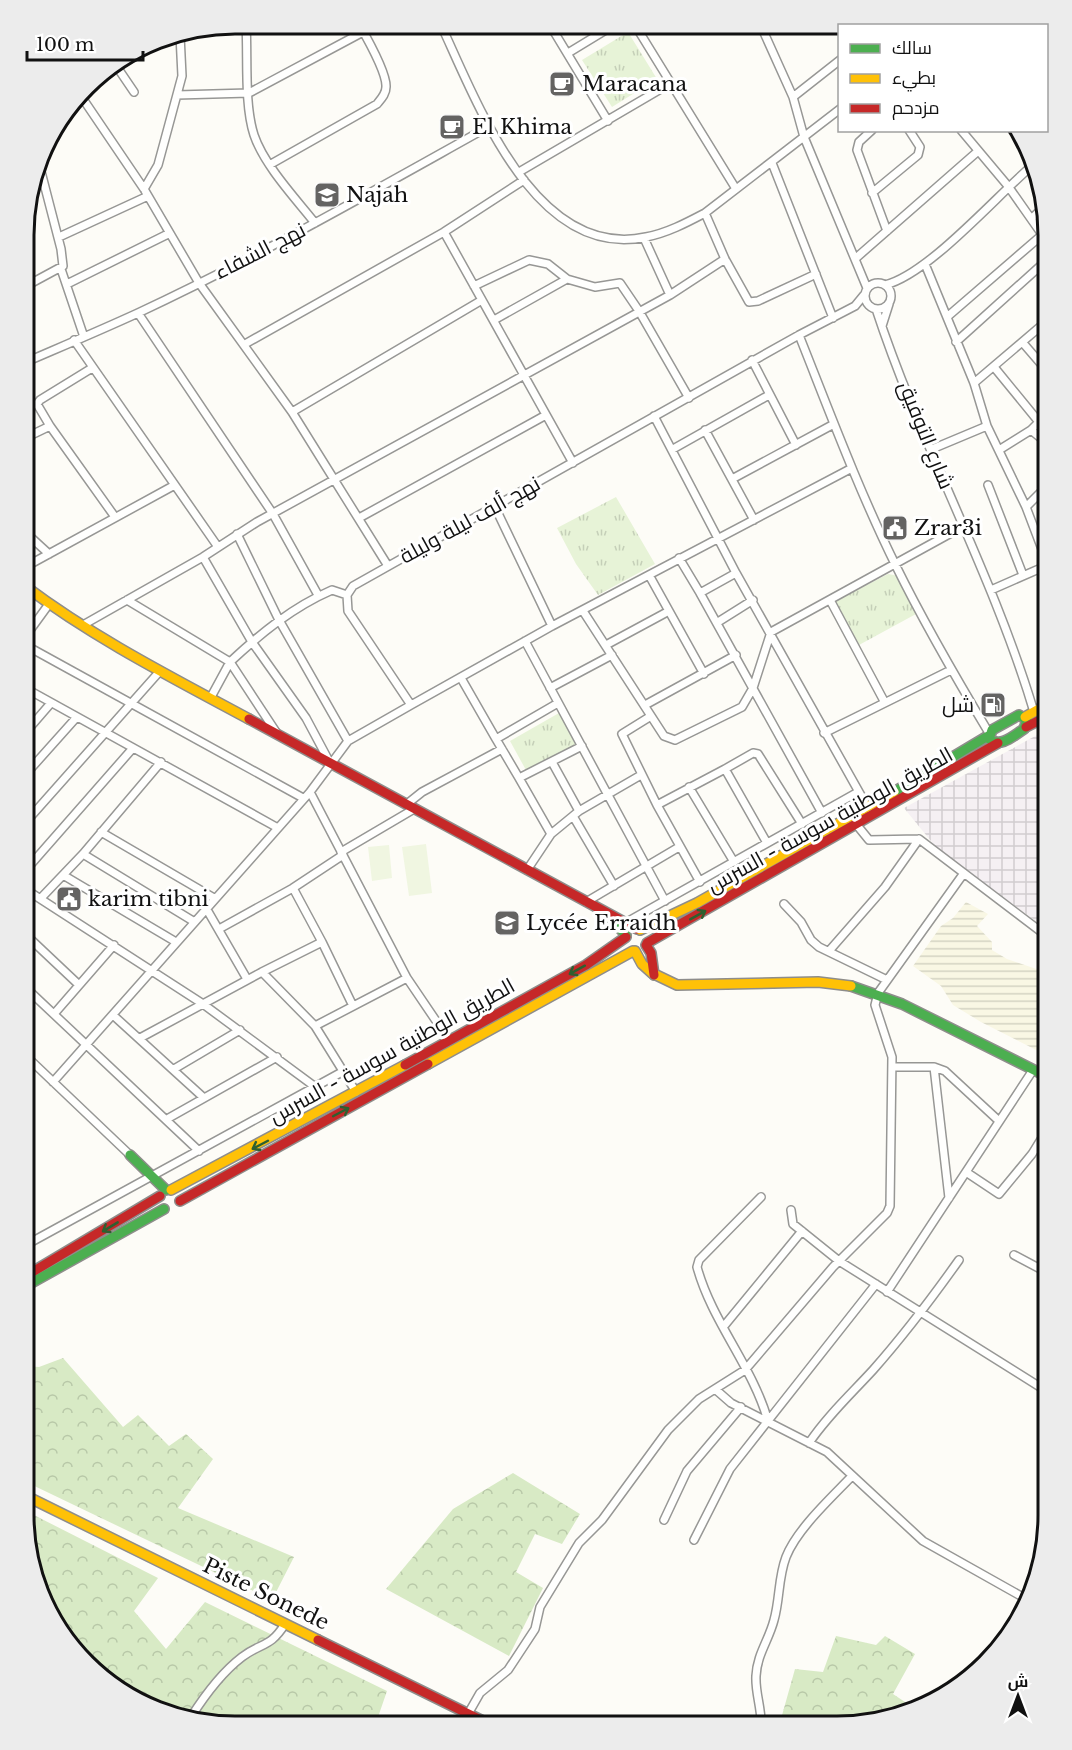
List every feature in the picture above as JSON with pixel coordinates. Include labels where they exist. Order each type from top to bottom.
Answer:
[{"type":"main road","points":[[34,593],[83,626],[160,671],[276,732],[331,766],[410,806],[645,934],[654,975]]},
{"type":"main road","points":[[1028,719],[1038,712]]},
{"type":"main road","name":"الطريق الوطنية سوسة - السرس","points":[[638,930],[697,903],[868,808],[1017,716],[1028,719]]},
{"type":"main road","points":[[1028,719],[1038,718]]},
{"type":"main road","name":"الطريق الوطنية سوسة - السرس","points":[[647,944],[998,743],[1028,719]]},
{"type":"main road","points":[[989,734],[992,742],[998,743]]},
{"type":"main road","points":[[607,914],[626,936],[628,947],[634,951],[642,964],[654,975],[677,984],[818,982],[859,987],[878,993],[1037,1072]]},
{"type":"main road","points":[[626,936],[638,930]]},
{"type":"main road","name":"الطريق الوطنية سوسة - السرس","points":[[34,1271],[166,1192],[356,1092],[586,965],[626,936]]},
{"type":"main road","points":[[634,951],[647,944]]},
{"type":"main road","name":"الطريق الوطنية سوسة - السرس","points":[[180,1201],[634,951]]},
{"type":"main road","points":[[34,1281],[164,1209],[174,1209],[180,1201],[177,1192],[166,1192],[130,1155]]},
{"type":"main road","points":[[164,1209],[160,1205],[166,1192]]},
{"type":"main road","name":"Piste Sonede","points":[[34,1500],[472,1716]]},
{"type":"street","points":[[246,34],[249,93],[254,134],[271,164],[315,223]]},
{"type":"street","points":[[177,95],[249,93],[359,34]]},
{"type":"street","points":[[271,164],[377,104],[383,97],[386,87],[383,75],[364,34]]},
{"type":"street","points":[[445,34],[488,128],[524,180],[549,209],[575,227],[595,235],[644,238],[681,225],[705,213],[838,111]]},
{"type":"street","points":[[556,34],[608,121]]},
{"type":"street","points":[[568,53],[599,34]]},
{"type":"street","points":[[641,34],[736,189]]},
{"type":"street","points":[[765,34],[793,97],[804,137],[863,274],[866,292]]},
{"type":"street","points":[[59,237],[146,193],[158,165],[182,76],[180,42]]},
{"type":"street","points":[[793,97],[838,62]]},
{"type":"street","points":[[120,71],[134,92]]},
{"type":"street","points":[[519,172],[671,83]]},
{"type":"street","points":[[85,102],[146,193],[168,234],[199,283],[292,412],[388,566]]},
{"type":"street","name":"نهج الشفاء","points":[[34,358],[138,313],[199,283],[315,223],[488,128]]},
{"type":"street","points":[[870,132],[858,147],[872,194],[887,231]]},
{"type":"street","points":[[872,194],[918,155],[920,147],[910,132]]},
{"type":"street","points":[[962,132],[1008,186],[1037,227]]},
{"type":"street","points":[[856,258],[977,152]]},
{"type":"street","points":[[772,163],[833,318]]},
{"type":"street","points":[[855,306],[866,292],[882,284],[901,281],[926,264],[1026,170]]},
{"type":"street","points":[[42,180],[64,259],[62,269],[84,336]]},
{"type":"street","points":[[245,344],[444,232],[524,180]]},
{"type":"street","points":[[705,213],[725,259],[751,303],[816,274]]},
{"type":"street","points":[[1032,218],[1036,214]]},
{"type":"street","points":[[444,232],[573,463]]},
{"type":"street","points":[[68,284],[168,234]]},
{"type":"street","points":[[644,238],[670,295]]},
{"type":"street","points":[[947,317],[1038,238]]},
{"type":"street","points":[[83,626],[203,557],[237,534],[335,482],[523,374],[670,295],[725,259]]},
{"type":"street","points":[[474,286],[529,260],[548,264],[567,279],[595,287],[620,283],[639,311],[688,398]]},
{"type":"street","points":[[926,264],[974,383],[987,426],[1026,507],[1038,538]]},
{"type":"street","points":[[956,342],[1038,268]]},
{"type":"street","points":[[34,282],[62,269]]},
{"type":"street","points":[[863,274],[882,284],[890,300]]},
{"type":"street","points":[[494,320],[567,279]]},
{"type":"street","points":[[882,326],[890,300],[901,281]]},
{"type":"street","name":"شارع التوفيق","points":[[866,292],[1011,640],[1028,719]]},
{"type":"street","points":[[292,412],[482,300]]},
{"type":"street","points":[[855,306],[873,308],[890,300]]},
{"type":"street","name":"نهج ألف ليلة وليلة","points":[[347,595],[354,586],[388,566],[752,360],[855,306]]},
{"type":"street","points":[[138,313],[273,514],[318,596]]},
{"type":"street","points":[[974,383],[1038,329]]},
{"type":"street","points":[[799,335],[852,468],[896,565],[951,670],[989,734]]},
{"type":"street","points":[[74,340],[173,486],[218,547]]},
{"type":"street","points":[[1023,343],[1038,360]]},
{"type":"street","points":[[752,360],[796,445]]},
{"type":"street","points":[[994,367],[1038,421]]},
{"type":"street","points":[[93,368],[40,400],[38,409],[116,517]]},
{"type":"street","points":[[673,449],[769,395]]},
{"type":"street","points":[[359,518],[546,415]]},
{"type":"street","points":[[654,416],[736,573],[868,808]]},
{"type":"street","points":[[999,450],[1038,423]]},
{"type":"street","points":[[732,479],[834,424]]},
{"type":"street","points":[[34,434],[50,426]]},
{"type":"street","points":[[932,449],[987,426]]},
{"type":"street","points":[[705,430],[754,520]]},
{"type":"street","points":[[1031,430],[1038,436]]},
{"type":"street","points":[[53,1082],[114,1016],[214,898],[310,792],[348,741],[552,626],[852,468]]},
{"type":"street","points":[[988,485],[1023,575]]},
{"type":"street","points":[[34,562],[173,486]]},
{"type":"street","points":[[1026,507],[1038,495]]},
{"type":"street","points":[[495,507],[552,626]]},
{"type":"street","points":[[584,611],[664,736],[675,740],[742,707],[753,688],[771,632],[962,527]]},
{"type":"street","points":[[237,534],[279,620],[348,741]]},
{"type":"street","points":[[34,540],[49,554]]},
{"type":"street","points":[[203,557],[252,642],[306,718],[331,766]]},
{"type":"street","points":[[679,558],[718,622],[822,813]]},
{"type":"street","points":[[991,590],[1038,569]]},
{"type":"street","points":[[700,593],[736,573]]},
{"type":"street","points":[[648,575],[705,674]]},
{"type":"street","points":[[210,697],[230,662],[252,642],[279,620],[332,590],[347,595],[348,612],[411,705]]},
{"type":"street","points":[[127,600],[230,662],[276,732]]},
{"type":"street","points":[[718,622],[753,600]]},
{"type":"street","points":[[830,600],[884,701]]},
{"type":"street","points":[[34,625],[49,604]]},
{"type":"street","points":[[606,645],[669,611]]},
{"type":"street","points":[[525,641],[665,901]]},
{"type":"street","points":[[34,650],[303,798]]},
{"type":"street","points":[[550,688],[612,655]]},
{"type":"street","points":[[645,705],[736,655]]},
{"type":"street","points":[[824,733],[884,701],[951,670]]},
{"type":"street","points":[[34,813],[160,671]]},
{"type":"street","points":[[460,678],[550,834]]},
{"type":"street","points":[[34,693],[278,828]]},
{"type":"street","points":[[34,723],[51,703]]},
{"type":"street","points":[[496,739],[558,703]]},
{"type":"street","points":[[651,716],[622,733],[641,775],[700,882]]},
{"type":"street","points":[[34,765],[76,717]]},
{"type":"street","points":[[519,778],[582,746]]},
{"type":"street","points":[[34,861],[133,748]]},
{"type":"street","points":[[219,929],[293,888],[410,806],[422,792],[502,749]]},
{"type":"street","points":[[657,805],[753,753],[758,754],[802,824]]},
{"type":"street","points":[[41,898],[83,854],[161,762]]},
{"type":"street","points":[[552,762],[614,886]]},
{"type":"street","points":[[725,769],[766,843]]},
{"type":"street","points":[[527,870],[550,834],[576,813],[641,775]]},
{"type":"street","points":[[689,787],[734,862]]},
{"type":"street","points":[[310,792],[407,978],[449,1040]]},
{"type":"street","points":[[626,923],[858,792]]},
{"type":"street","points":[[856,824],[869,840],[919,839],[1037,929]]},
{"type":"street","points":[[101,832],[214,898]]},
{"type":"street","points":[[829,951],[885,887],[919,839]]},
{"type":"street","points":[[586,902],[679,847]]},
{"type":"street","points":[[83,854],[194,921]]},
{"type":"street","points":[[468,1714],[480,1693],[507,1670],[535,1629],[540,1607],[579,1543],[602,1520],[668,1430],[699,1400],[745,1370],[839,1261],[887,1213],[890,1206],[892,1057],[875,1005],[878,993],[964,873]]},
{"type":"street","points":[[63,875],[176,942]]},
{"type":"street","points":[[293,888],[353,1006]]},
{"type":"street","points":[[34,894],[203,1004],[314,1086]]},
{"type":"street","points":[[784,904],[801,922],[811,940],[887,980]]},
{"type":"street","points":[[206,908],[247,979]]},
{"type":"street","points":[[34,942],[78,984]]},
{"type":"street","points":[[140,1038],[247,979],[322,942]]},
{"type":"street","points":[[54,1014],[114,945]]},
{"type":"street","points":[[262,972],[315,1026],[356,1092]]},
{"type":"street","points":[[315,1026],[407,978]]},
{"type":"street","points":[[34,995],[200,1151]]},
{"type":"street","points":[[114,1016],[204,1098]]},
{"type":"street","points":[[174,1069],[240,1030]]},
{"type":"street","points":[[167,1119],[277,1057]]},
{"type":"street","points":[[34,1064],[130,1155]]},
{"type":"street","points":[[892,1066],[934,1067],[945,1071],[999,1121]]},
{"type":"street","points":[[934,1067],[949,1198]]},
{"type":"street","points":[[887,1292],[1033,1070]]},
{"type":"street","points":[[34,1241],[342,1072]]},
{"type":"street","points":[[966,1172],[999,1194],[1037,1145]]},
{"type":"street","points":[[761,1197],[699,1260],[700,1277],[761,1399],[768,1421]]},
{"type":"street","points":[[791,1210],[794,1224],[839,1261],[1037,1385]]},
{"type":"street","points":[[724,1326],[802,1231]]},
{"type":"street","points":[[1014,1255],[1037,1267]]},
{"type":"street","points":[[809,1443],[828,1416],[873,1370],[921,1313],[959,1260]]},
{"type":"street","points":[[694,1540],[730,1468],[876,1284]]},
{"type":"street","points":[[715,1389],[741,1407],[827,1452],[923,1541],[1020,1596]]},
{"type":"street","points":[[664,1520],[687,1471],[741,1407]]},
{"type":"street","points":[[760,1716],[756,1689],[757,1667],[764,1641],[775,1617],[779,1580],[786,1556],[816,1515],[852,1476]]},
{"type":"street","points":[[195,1711],[227,1670],[243,1656],[271,1642],[285,1624]]},
{"type":"shaded area","points":[[1038,735],[1037,922],[939,851],[904,808]]},
{"type":"shaded area","points":[[966,902],[988,914],[977,926],[992,942],[992,950],[1007,959],[1037,969],[1037,1051],[953,1005],[941,986],[913,966],[941,926],[953,918]]},
{"type":"green space","points":[[625,34],[629,34],[657,79],[612,107],[582,60]]},
{"type":"green space","points":[[616,497],[655,564],[598,595],[576,564],[557,528]]},
{"type":"green space","points":[[888,574],[899,576],[916,614],[859,645],[834,602]]},
{"type":"green space","points":[[559,713],[577,744],[527,772],[510,741]]},
{"type":"green space","points":[[426,844],[432,893],[409,896],[402,847]]},
{"type":"green space","points":[[389,845],[392,878],[372,881],[368,847]]},
{"type":"green space","points":[[63,1358],[123,1427],[138,1415],[169,1446],[186,1434],[213,1459],[178,1508],[294,1557],[272,1600],[34,1486],[34,1367]]},
{"type":"green space","points":[[513,1473],[580,1514],[562,1544],[535,1534],[516,1572],[543,1588],[509,1656],[386,1589],[453,1509]]},
{"type":"green space","points":[[34,1515],[158,1578],[134,1611],[166,1649],[205,1602],[387,1691],[378,1716],[235,1716],[183,1709],[135,1689],[93,1657],[61,1615],[45,1579],[38,1554]]},
{"type":"green space","points":[[836,1636],[876,1645],[885,1636],[915,1654],[893,1694],[906,1703],[863,1714],[782,1716],[795,1669],[823,1672]]},
{"type":"traffic: fast","points":[[1019,715],[1027,720],[1024,729],[1002,742],[989,739],[992,730],[1019,715]]},
{"type":"traffic: fast","points":[[894,792],[988,736]]},
{"type":"traffic: fast","points":[[610,918],[626,935]]},
{"type":"traffic: fast","points":[[851,986],[902,1004],[1037,1072]]},
{"type":"traffic: fast","points":[[130,1155],[166,1190]]},
{"type":"traffic: fast","points":[[34,1281],[164,1209]]},
{"type":"traffic: slow","points":[[34,593],[106,640],[249,719]]},
{"type":"traffic: slow","points":[[1025,717],[1038,710]]},
{"type":"traffic: slow","points":[[640,930],[697,903],[894,792]]},
{"type":"traffic: slow","points":[[428,1064],[633,951]]},
{"type":"traffic: slow","points":[[635,951],[642,964],[652,973],[677,985],[818,982],[851,986]]},
{"type":"traffic: slow","points":[[171,1190],[405,1065]]},
{"type":"traffic: slow","points":[[34,1500],[318,1640]]},
{"type":"traffic: jam","points":[[249,719],[637,929]]},
{"type":"traffic: jam","points":[[1026,727],[1038,721]]},
{"type":"traffic: jam","points":[[647,943],[998,743]]},
{"type":"traffic: jam","points":[[405,1065],[586,965],[626,937]]},
{"type":"traffic: jam","points":[[646,945],[651,953],[654,975]]},
{"type":"traffic: jam","points":[[180,1201],[428,1064]]},
{"type":"traffic: jam","points":[[34,1271],[160,1196]]},
{"type":"traffic: jam","points":[[318,1640],[473,1716]]},
{"type":"place","name":"Maracana","points":[[562,84]]},
{"type":"place","name":"El Khima","points":[[452,127]]},
{"type":"place","name":"Najah","points":[[327,195]]},
{"type":"place","name":"Zrar3i","points":[[895,528]]},
{"type":"place","name":"شل","points":[[993,705]]},
{"type":"place","name":"karim tibni","points":[[69,899]]},
{"type":"place","name":"Lycée Erraidh","points":[[507,923]]}]
